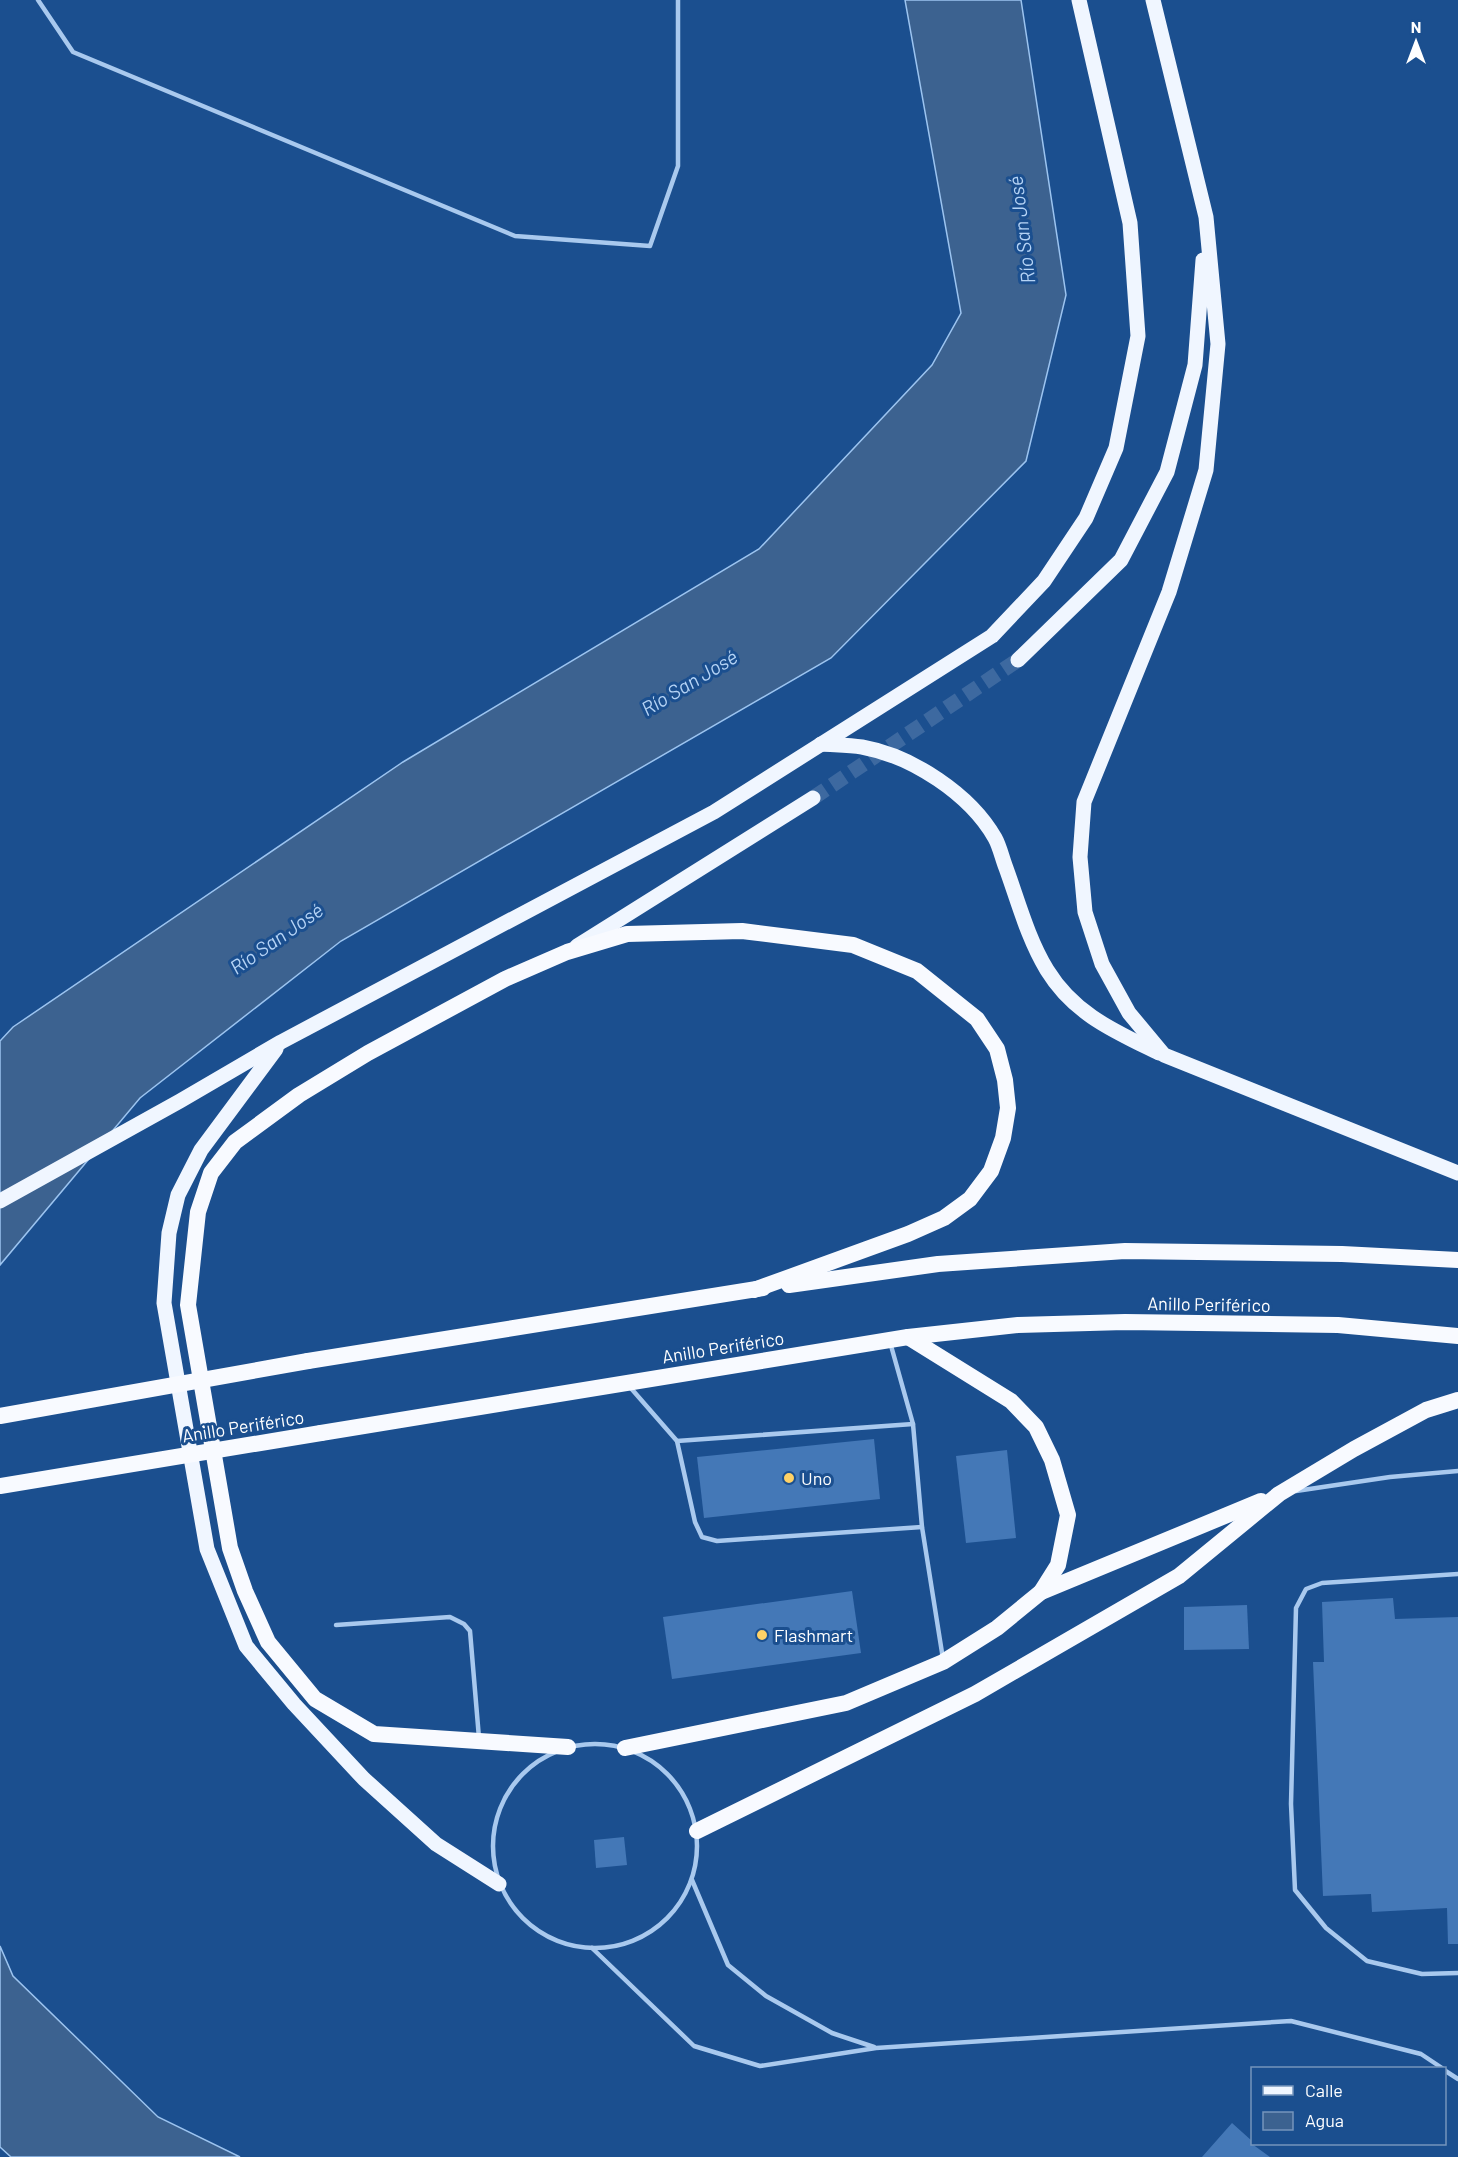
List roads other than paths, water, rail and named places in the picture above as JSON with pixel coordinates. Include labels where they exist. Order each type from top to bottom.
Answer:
[{"type":"highway","points":[[568,1747],[374,1734],[315,1699],[268,1642],[245,1591],[230,1548],[188,1305],[198,1212],[211,1173],[235,1142],[299,1095],[368,1053],[505,979],[567,952],[627,934],[742,931],[853,945],[917,971],[977,1019],[997,1049],[1005,1080],[1008,1108],[1003,1138],[991,1171],[970,1199],[944,1218],[908,1234],[754,1290]]},
{"type":"highway","points":[[0,1416],[308,1361],[754,1290],[938,1264],[1125,1251],[1342,1254],[1458,1260]]},
{"type":"highway","name":"Anillo Periférico","points":[[0,1486],[908,1337],[1018,1325],[1125,1322],[1338,1325],[1458,1336]]},
{"type":"highway","points":[[908,1337],[1011,1401],[1036,1427],[1052,1460],[1068,1515],[1058,1565],[1041,1592]]},
{"type":"highway","points":[[697,1831],[975,1694],[1179,1576],[1279,1494],[1354,1449],[1426,1410],[1458,1400]]},
{"type":"highway","points":[[625,1748],[846,1703],[944,1662],[997,1628],[1041,1592],[1279,1494]]},
{"type":"main road","points":[[0,1201],[281,1042],[714,812],[992,636],[1044,581],[1086,518],[1116,448],[1138,336],[1130,223],[1079,0]]},
{"type":"main road","points":[[1153,0],[1206,217],[1218,344],[1206,470],[1169,592],[1084,802],[1080,857],[1085,912],[1102,964],[1129,1013],[1164,1055]]},
{"type":"main road","points":[[1018,660],[1121,561],[1167,472],[1195,365],[1206,217]]},
{"type":"main road","points":[[821,744],[862,747],[902,759],[938,779],[969,805],[995,838],[1030,934],[1047,970],[1072,1001],[1103,1026],[1164,1055],[1458,1173]]},
{"type":"main road","points":[[567,952],[813,798]]},
{"type":"main road","points":[[281,1042],[201,1150],[178,1195],[169,1233],[164,1303],[207,1549],[246,1646],[294,1704],[364,1779],[436,1844],[499,1884]]},
{"type":"lane","points":[[38,0],[73,52],[515,236],[650,246],[678,166],[678,0]]},
{"type":"lane","points":[[890,1340],[913,1424],[922,1527],[944,1662]]},
{"type":"lane","points":[[626,1383],[677,1441],[695,1522],[702,1537],[717,1541],[922,1527]]},
{"type":"lane","points":[[677,1441],[913,1424]]},
{"type":"lane","points":[[1279,1494],[1390,1477],[1458,1471]]},
{"type":"lane","points":[[1458,1574],[1322,1583],[1306,1589],[1296,1608],[1291,1804],[1295,1890],[1326,1928],[1367,1961],[1422,1974],[1458,1973]]},
{"type":"lane","points":[[336,1625],[450,1617],[464,1624],[470,1631],[479,1741]]},
{"type":"lane","points":[[596,1744],[625,1748],[651,1760],[673,1779],[689,1804],[697,1831],[697,1856],[692,1880],[676,1909],[652,1932],[622,1945],[592,1948],[562,1943],[535,1930],[514,1910],[499,1884],[492,1850],[496,1816],[512,1785],[537,1762],[568,1747],[596,1744]]},
{"type":"lane","points":[[692,1880],[729,1965],[766,1996],[794,2012],[832,2033],[876,2048]]},
{"type":"lane","points":[[592,1948],[694,2046],[760,2066],[876,2048],[1290,2021],[1421,2054],[1440,2067]]},
{"type":"water","name":"Río San José","points":[[905,0],[1021,0],[1066,295],[1026,461],[831,658],[341,941],[140,1098],[0,1265],[0,1041],[13,1027],[403,762],[759,549],[932,365],[961,313]]},
{"type":"water","points":[[0,1946],[13,1976],[158,2117],[240,2157],[11,2157],[0,2147]]},
{"type":"tunnel","points":[[813,798],[1018,660]]},
{"type":"place","name":"Uno","points":[[789,1478]]},
{"type":"place","name":"Flashmart","points":[[762,1635]]}]
